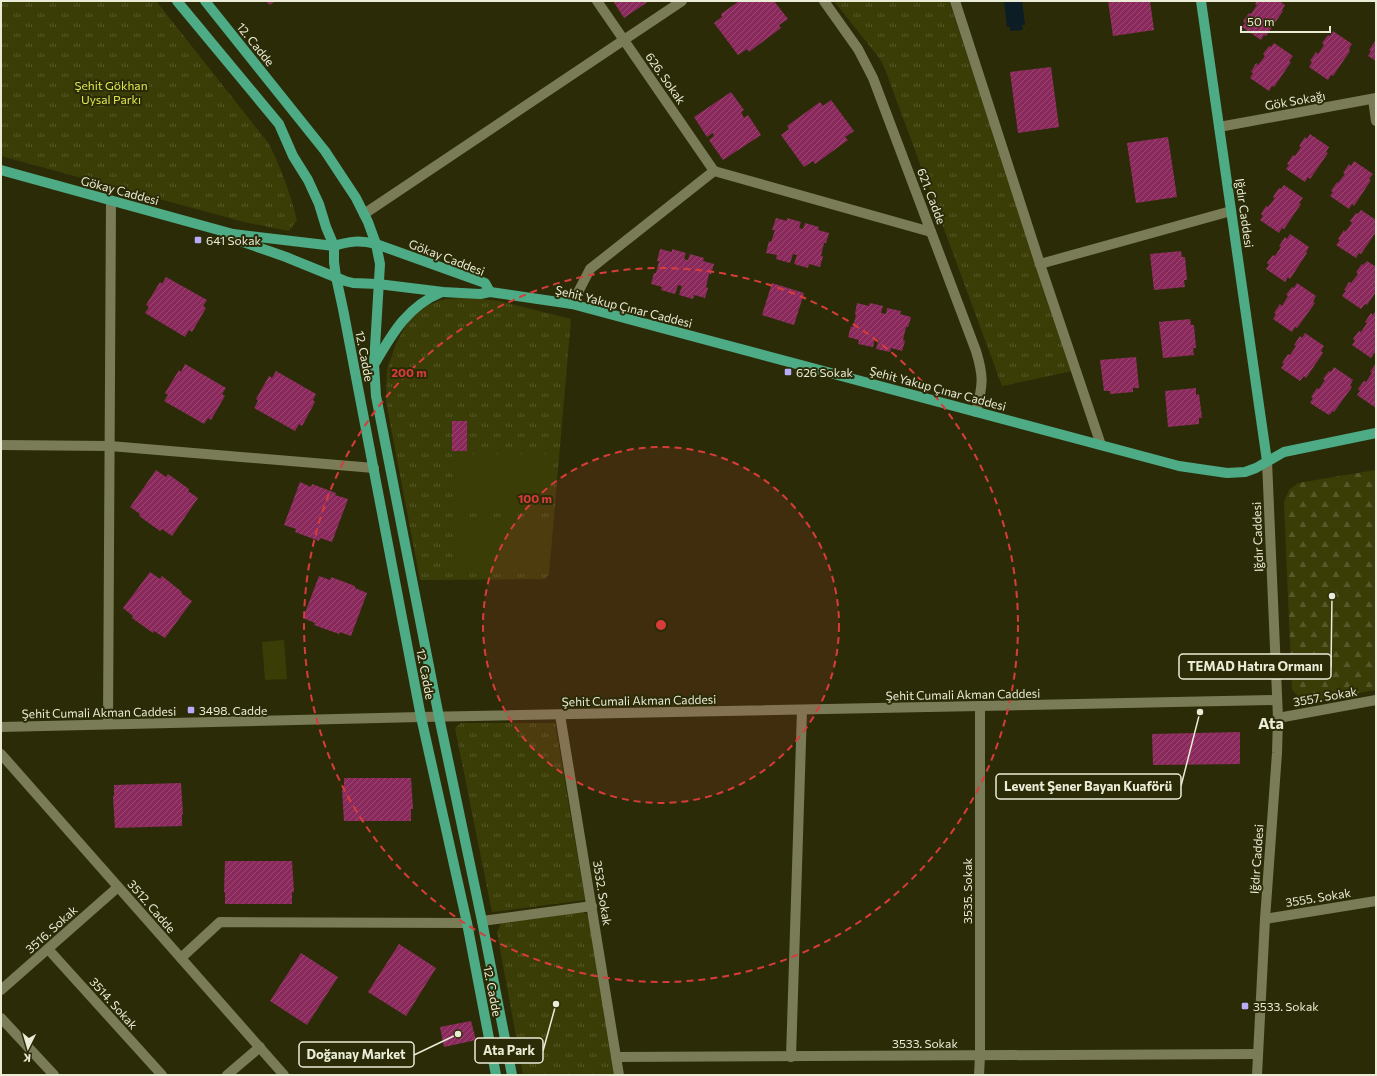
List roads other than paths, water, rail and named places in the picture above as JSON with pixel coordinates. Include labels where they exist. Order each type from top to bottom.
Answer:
[{"type":"main road","points":[[177,1],[279,124],[293,156],[311,186],[319,204],[334,246],[336,277],[353,283],[378,284],[380,264],[376,244],[363,241],[348,242],[334,246]]},
{"type":"main road","name":"12. Cadde","points":[[205,1],[325,151],[352,192],[364,214],[376,244]]},
{"type":"main road","name":"Iğdır Caddesi","points":[[1201,1],[1267,461]]},
{"type":"main road","name":"Gökay Caddesi","points":[[1,170],[233,234],[334,246]]},
{"type":"main road","name":"Gökay Caddesi","points":[[233,234],[243,242],[336,277]]},
{"type":"main road","name":"Gökay Caddesi","points":[[376,244],[485,283],[490,292],[480,294],[443,292],[378,284]]},
{"type":"main road","name":"12. Cadde","points":[[336,277],[421,717],[467,923],[496,1075]]},
{"type":"main road","name":"12. Cadde","points":[[378,284],[374,364],[376,396],[439,717],[482,921],[512,1075]]},
{"type":"main road","points":[[374,364],[399,325],[410,312],[434,295],[443,292]]},
{"type":"main road","name":"Şehit Yakup Çınar Caddesi","points":[[490,292],[572,304],[1179,466],[1227,474],[1245,472],[1256,468],[1284,452],[1376,433]]},
{"type":"street","name":"626. Sokak","points":[[597,1],[714,171]]},
{"type":"street","points":[[364,214],[682,1]]},
{"type":"street","name":"621. Cadde","points":[[824,1],[858,49],[873,78],[976,351],[981,369],[982,380],[982,391],[976,412]]},
{"type":"street","points":[[955,1],[1040,264],[1101,445]]},
{"type":"street","points":[[1374,98],[1376,121]]},
{"type":"street","name":"Gök Sokağı","points":[[1219,127],[1374,98]]},
{"type":"street","points":[[572,304],[590,269],[714,171],[931,232]]},
{"type":"street","points":[[108,724],[111,201]]},
{"type":"street","points":[[1040,264],[1231,211]]},
{"type":"street","points":[[1,445],[110,446],[374,468]]},
{"type":"street","name":"Iğdır Caddesi","points":[[1257,1075],[1257,1054],[1278,718],[1267,461]]},
{"type":"street","name":"Şehit Cumali Akman Caddesi","points":[[1,727],[1277,700]]},
{"type":"street","name":"3557. Sokak","points":[[1278,718],[1376,700]]},
{"type":"street","name":"3535. Sokak","points":[[979,1075],[980,706]]},
{"type":"street","points":[[791,1057],[802,710]]},
{"type":"street","name":"3532. Sokak","points":[[560,715],[619,1075]]},
{"type":"street","name":"3512. Cadde","points":[[1,754],[284,1075]]},
{"type":"street","name":"3516. Sokak","points":[[1,990],[118,887]]},
{"type":"street","name":"3555. Sokak","points":[[1265,919],[1376,901]]},
{"type":"street","points":[[482,921],[592,906]]},
{"type":"street","points":[[181,958],[220,922],[467,923]]},
{"type":"street","name":"3514. Sokak","points":[[48,949],[162,1075]]},
{"type":"street","points":[[1,1018],[54,1075]]},
{"type":"street","points":[[226,1075],[260,1047]]},
{"type":"street","name":"3533. Sokak","points":[[616,1057],[1257,1054]]},
{"type":"water","points":[[1004,1],[1022,1],[1025,25],[1022,25],[1023,30],[1010,31],[1010,27],[1007,27]]},
{"type":"place","name":"641 Sokak","points":[[198,240]]},
{"type":"place","name":"626 Sokak","points":[[788,372]]},
{"type":"place","name":"TEMAD Hatıra Ormanı","points":[[1332,596]]},
{"type":"place","name":"3498. Cadde","points":[[191,710]]},
{"type":"place","name":"Levent Şener Bayan Kuaförü","points":[[1200,712]]},
{"type":"place","name":"Ata Park","points":[[556,1004]]},
{"type":"place","name":"3533. Sokak","points":[[1245,1006]]},
{"type":"place","name":"Doğanay Market","points":[[458,1034]]},
{"type":"district","name":"Ata","points":[[1271,722]]},
{"type":"park label","name":"Şehit Gökhan Uysal Parkı","points":[[111,92]]}]
